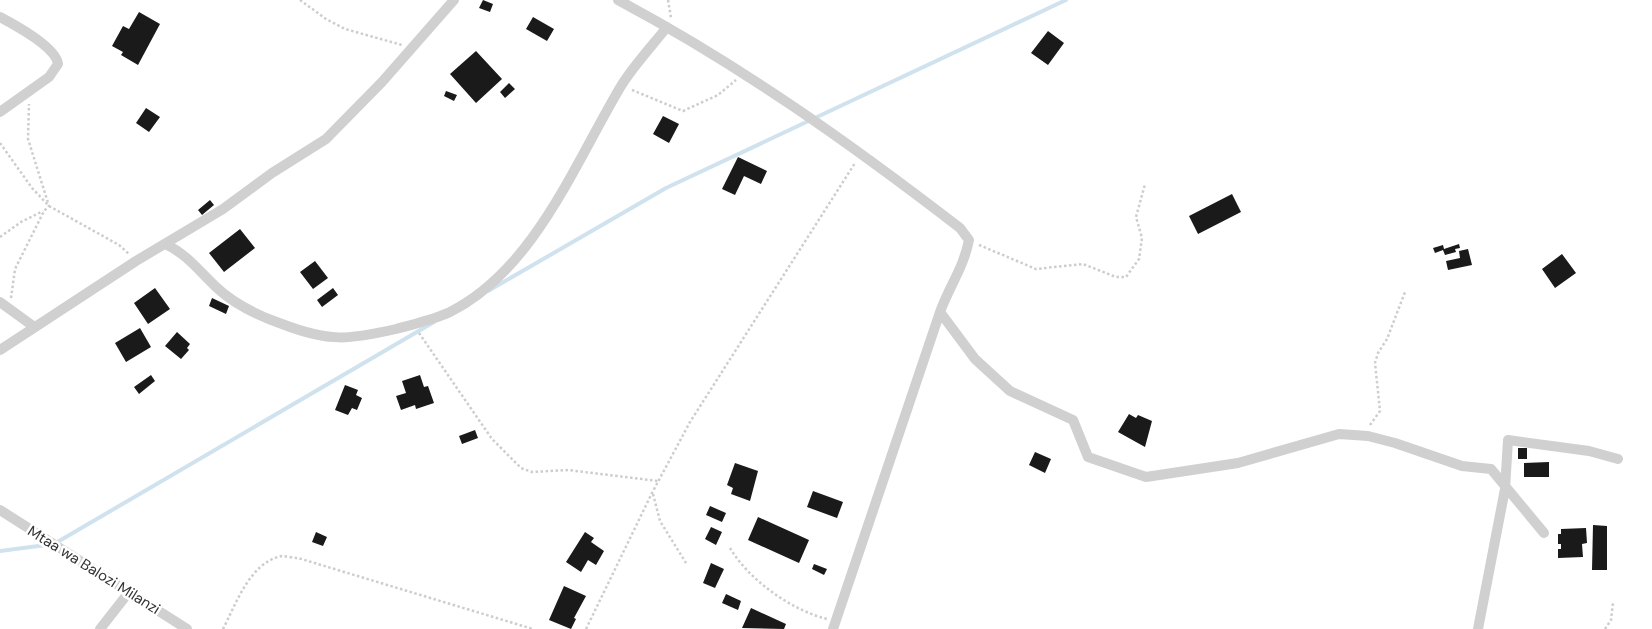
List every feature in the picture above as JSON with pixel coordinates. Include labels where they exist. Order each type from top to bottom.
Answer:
[{"type":"street","points":[[0,350],[33,326],[223,209],[272,173],[326,139],[382,82],[454,0]]},
{"type":"street","points":[[618,0],[668,26],[745,73],[862,152],[960,228],[969,240],[964,262],[945,297],[834,625]]},
{"type":"street","points":[[0,17],[44,45],[57,58],[56,69],[30,91],[0,112]]},
{"type":"street","points":[[165,244],[188,257],[227,296],[258,315],[283,325],[340,339],[355,338],[416,324],[450,312],[487,288],[517,259],[573,176],[622,85],[668,26]]},
{"type":"street","points":[[4,305],[33,326]]},
{"type":"street","points":[[940,312],[975,359],[1010,391],[1073,420],[1088,457],[1146,477],[1238,463],[1339,434],[1368,436],[1395,443],[1462,466],[1490,469],[1544,533]]},
{"type":"street","points":[[1478,629],[1505,489],[1508,440],[1589,451],[1618,459]]},
{"type":"street","name":"Mtaa wa Balozi Milanzi","points":[[0,510],[187,629]]},
{"type":"street","points":[[100,629],[129,592]]},
{"type":"path","points":[[300,0],[326,20],[345,29],[412,47]]},
{"type":"path","points":[[622,85],[683,111],[718,95],[745,73]]},
{"type":"path","points":[[30,91],[28,139],[48,206]]},
{"type":"path","points":[[0,143],[32,188],[48,206],[119,245],[136,261]]},
{"type":"path","points":[[586,629],[652,493],[711,386],[862,152]]},
{"type":"path","points":[[969,240],[1036,269],[1083,264],[1116,277],[1126,277],[1139,259],[1142,238],[1136,216],[1145,184]]},
{"type":"path","points":[[4,305],[15,270],[48,206]]},
{"type":"path","points":[[0,237],[21,222],[44,211]]},
{"type":"path","points":[[1368,436],[1370,426],[1380,411],[1375,363],[1378,353],[1387,339],[1405,292]]},
{"type":"path","points":[[416,324],[418,332],[492,439],[521,468],[532,472],[568,470],[658,482]]},
{"type":"path","points":[[652,493],[660,521],[686,563]]},
{"type":"path","points":[[730,548],[737,560],[755,579],[809,615],[834,625]]},
{"type":"path","points":[[223,629],[248,582],[261,567],[282,556],[298,558],[532,629]]},
{"type":"path","points":[[1605,629],[1611,620],[1613,602]]},
{"type":"building","points":[[483,0],[493,4],[490,12],[479,8]]},
{"type":"building","points":[[139,12],[160,24],[138,65],[121,55],[123,52],[112,46],[123,26],[129,29]]},
{"type":"building","points":[[533,17],[554,29],[547,41],[526,29]]},
{"type":"building","points":[[1048,31],[1064,43],[1048,65],[1031,53]]},
{"type":"building","points":[[476,51],[502,79],[476,103],[450,74]]},
{"type":"building","points":[[509,83],[515,89],[505,98],[500,92]]},
{"type":"building","points":[[446,91],[457,95],[454,101],[444,96]]},
{"type":"building","points":[[146,108],[160,117],[149,132],[136,123]]},
{"type":"building","points":[[663,116],[679,124],[669,143],[653,134]]},
{"type":"building","points":[[738,157],[767,171],[761,184],[744,176],[735,195],[722,189]]},
{"type":"building","points":[[1232,194],[1241,212],[1198,234],[1189,216]]},
{"type":"building","points":[[210,200],[214,205],[202,215],[198,210]]},
{"type":"building","points":[[240,229],[255,248],[224,272],[209,253]]},
{"type":"building","points":[[1459,244],[1460,248],[1455,249],[1456,252],[1445,255],[1443,250],[1435,253],[1433,248],[1443,245],[1444,249]]},
{"type":"building","points":[[1468,249],[1472,265],[1448,270],[1446,261],[1460,258],[1459,251]]},
{"type":"building","points":[[1562,254],[1576,273],[1555,288],[1542,269]]},
{"type":"building","points":[[315,261],[328,278],[313,289],[300,272]]},
{"type":"building","points":[[155,288],[170,309],[148,324],[134,303]]},
{"type":"building","points":[[333,288],[338,295],[322,307],[317,300]]},
{"type":"building","points":[[212,298],[229,306],[226,314],[209,306]]},
{"type":"building","points":[[140,328],[151,347],[126,362],[115,343]]},
{"type":"building","points":[[177,332],[190,344],[187,348],[189,350],[181,359],[165,346]]},
{"type":"building","points":[[151,375],[155,381],[139,394],[134,387]]},
{"type":"building","points":[[420,375],[424,387],[428,386],[434,403],[416,409],[415,405],[401,410],[396,396],[406,393],[402,381]]},
{"type":"building","points":[[345,385],[358,390],[356,395],[362,398],[357,410],[352,408],[348,415],[335,410]]},
{"type":"building","points":[[1129,414],[1136,418],[1138,415],[1152,421],[1145,447],[1118,432]]},
{"type":"building","points":[[475,430],[478,438],[462,444],[459,436]]},
{"type":"building","points":[[1518,448],[1527,448],[1527,459],[1518,459]]},
{"type":"building","points":[[1035,452],[1051,459],[1045,473],[1029,465]]},
{"type":"building","points":[[1549,462],[1549,477],[1524,477],[1524,463]]},
{"type":"building","points":[[735,463],[758,471],[750,501],[731,494],[733,488],[727,485]]},
{"type":"building","points":[[813,491],[843,502],[837,518],[807,507]]},
{"type":"building","points":[[710,506],[726,513],[722,522],[706,515]]},
{"type":"building","points":[[758,517],[809,540],[799,563],[748,540]]},
{"type":"building","points":[[1593,525],[1607,526],[1607,570],[1592,570]]},
{"type":"building","points":[[711,527],[722,532],[716,545],[705,539]]},
{"type":"building","points":[[1586,528],[1587,543],[1582,544],[1583,557],[1558,558],[1558,549],[1561,549],[1561,544],[1558,544],[1558,534],[1561,534],[1561,529]]},
{"type":"building","points":[[316,532],[327,537],[323,546],[312,542]]},
{"type":"building","points":[[585,532],[594,538],[591,542],[604,551],[596,565],[588,560],[581,572],[566,562]]},
{"type":"building","points":[[711,563],[724,569],[715,588],[703,583]]},
{"type":"building","points":[[814,564],[827,569],[824,575],[812,569]]},
{"type":"building","points":[[564,586],[586,596],[574,618],[576,619],[571,629],[549,620]]},
{"type":"building","points":[[726,594],[741,601],[738,610],[722,603]]},
{"type":"building","points":[[751,608],[786,624],[784,629],[742,628]]},
{"type":"waterway","points":[[488,291],[666,188],[1066,0]]},
{"type":"waterway","points":[[0,551],[54,544],[434,322]]}]
